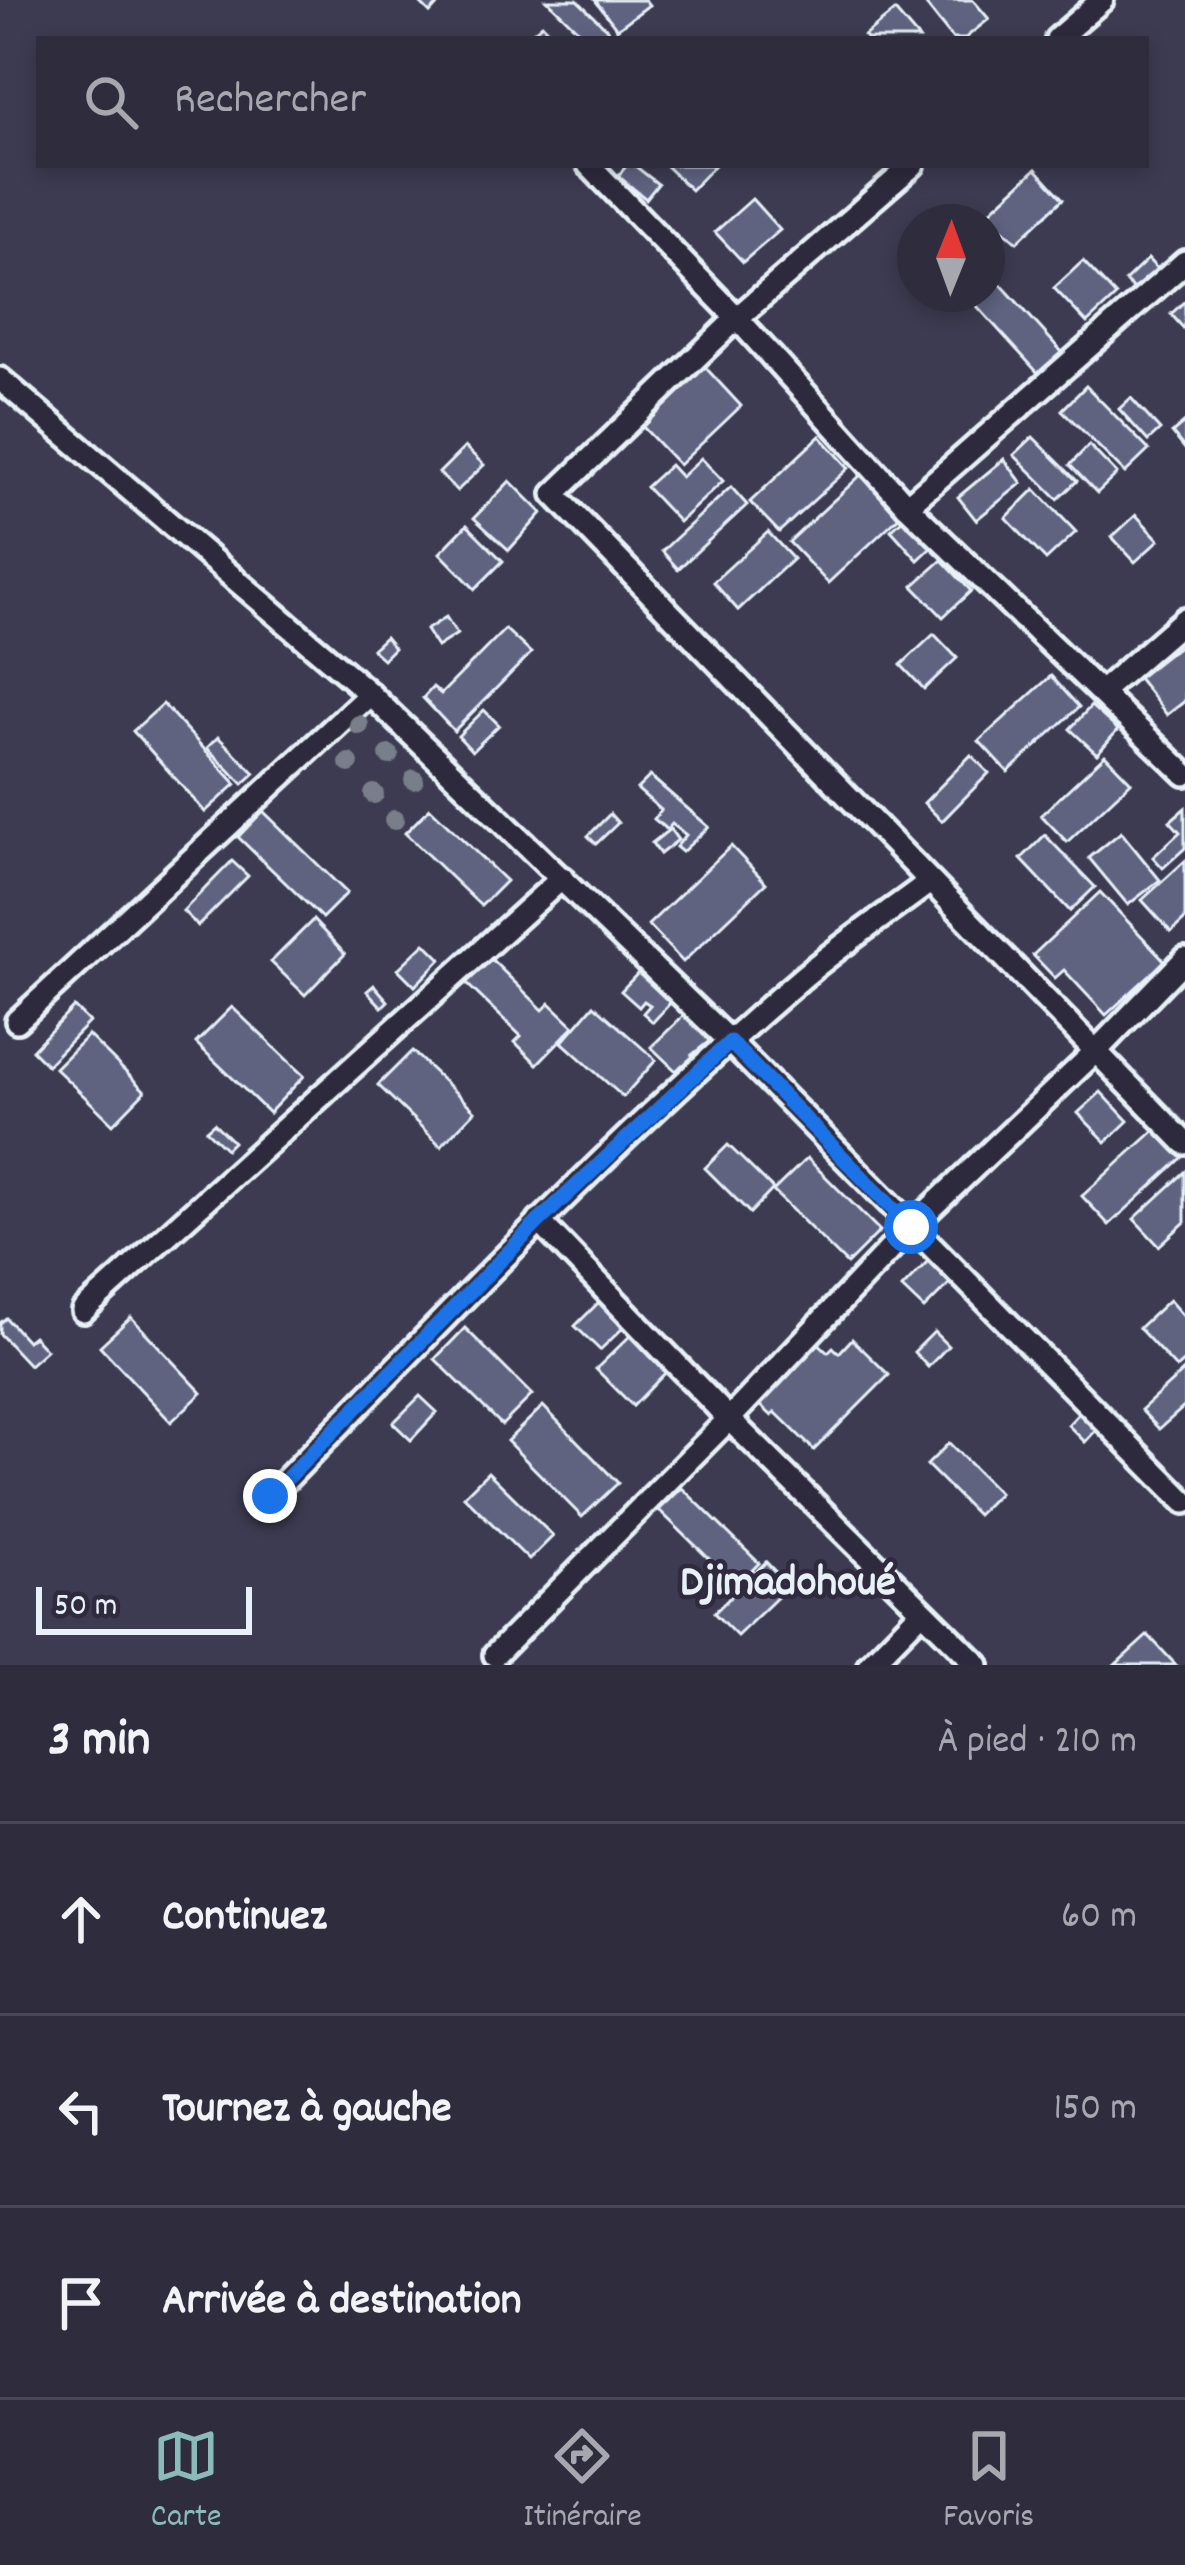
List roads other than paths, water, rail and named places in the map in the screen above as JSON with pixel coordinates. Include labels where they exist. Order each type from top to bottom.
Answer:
[{"type":"street","points":[[1060,36],[1102,0]]},
{"type":"street","points":[[592,168],[737,318],[907,506],[1185,774]]},
{"type":"street","points":[[910,168],[737,318],[554,494],[1185,1143]]},
{"type":"street","points":[[907,506],[1185,262]]},
{"type":"street","points":[[0,379],[370,694],[730,1042],[1185,1502]]},
{"type":"street","points":[[1102,692],[1185,619]]},
{"type":"street","points":[[16,1021],[370,694]]},
{"type":"street","points":[[83,1311],[562,878]]},
{"type":"street","points":[[270,1496],[539,1221],[730,1042],[807,973],[928,883]]},
{"type":"street","points":[[495,1654],[729,1419],[911,1227],[1096,1052],[1185,959]]},
{"type":"street","points":[[539,1221],[729,1419],[978,1665]]},
{"type":"street","points":[[869,1665],[922,1611]]},
{"type":"district","name":"Djimadohoué","points":[[788,1578]]}]
